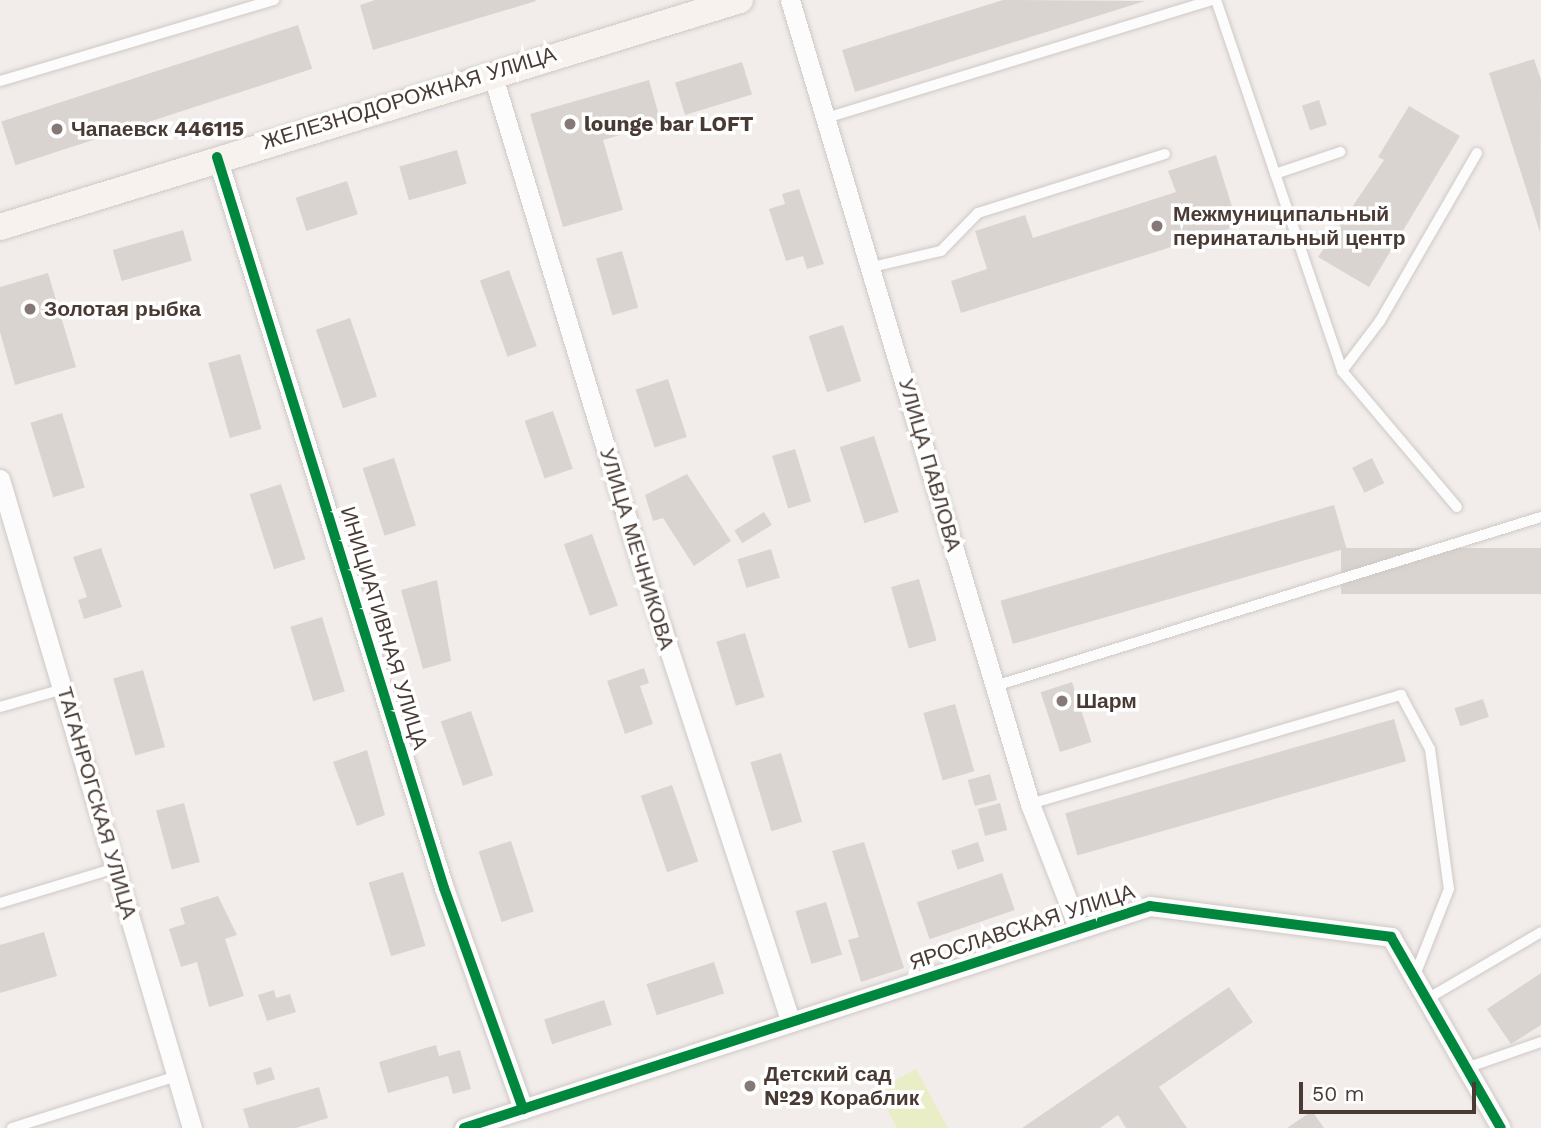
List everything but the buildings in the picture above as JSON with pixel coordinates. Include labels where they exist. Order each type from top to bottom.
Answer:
[{"type":"main road","name":"ЖЕЛЕЗНОДОРОЖНАЯ УЛИЦА","points":[[0,228],[217,157],[740,0]]},
{"type":"street","name":"УЛИЦА ПАВЛОВА","points":[[790,0],[872,267],[1030,804],[1079,927]]},
{"type":"street","name":"УЛИЦА МЕЧНИКОВА","points":[[492,73],[639,558],[791,1022]]},
{"type":"street","name":"ИНИЦИАТИВНАЯ УЛИЦА","points":[[217,157],[444,888],[523,1109]]},
{"type":"street","name":"ТАГАНРОГСКАЯ УЛИЦА","points":[[0,479],[192,1128]]},
{"type":"street","name":"ЯРОСЛАВСКАЯ УЛИЦА","points":[[464,1128],[1150,906],[1391,937],[1501,1128]]},
{"type":"lane","points":[[0,81],[274,0]]},
{"type":"lane","points":[[826,118],[1214,0],[1342,371],[1457,507]]},
{"type":"lane","points":[[1275,174],[1340,152]]},
{"type":"lane","points":[[1342,371],[1380,321],[1477,153]]},
{"type":"lane","points":[[872,267],[942,251],[978,213],[1165,154]]},
{"type":"lane","points":[[995,686],[1541,517]]},
{"type":"lane","points":[[0,707],[64,689]]},
{"type":"lane","points":[[1030,804],[1401,695],[1430,749],[1449,889],[1414,978]]},
{"type":"lane","points":[[0,903],[115,868]]},
{"type":"lane","points":[[1427,999],[1541,932]]},
{"type":"lane","points":[[1466,1068],[1541,1042]]},
{"type":"lane","points":[[12,1128],[177,1076]]},
{"type":"green space","points":[[916,1069],[948,1128],[897,1128],[877,1090]]},
{"type":"cycle path","points":[[217,157],[444,888],[523,1109]]},
{"type":"cycle path","points":[[464,1128],[1150,906],[1391,937],[1501,1128]]},
{"type":"place","name":"lounge bar LOFT","points":[[570,124]]},
{"type":"place","name":"Чапаевск 446115","points":[[57,129]]},
{"type":"place","name":"Межмуниципальный перинатальный центр","points":[[1157,226]]},
{"type":"place","name":"Золотая рыбка","points":[[30,309]]},
{"type":"place","name":"Шарм","points":[[1062,701]]},
{"type":"place","name":"Детский сад №29 Кораблик","points":[[750,1086]]}]
